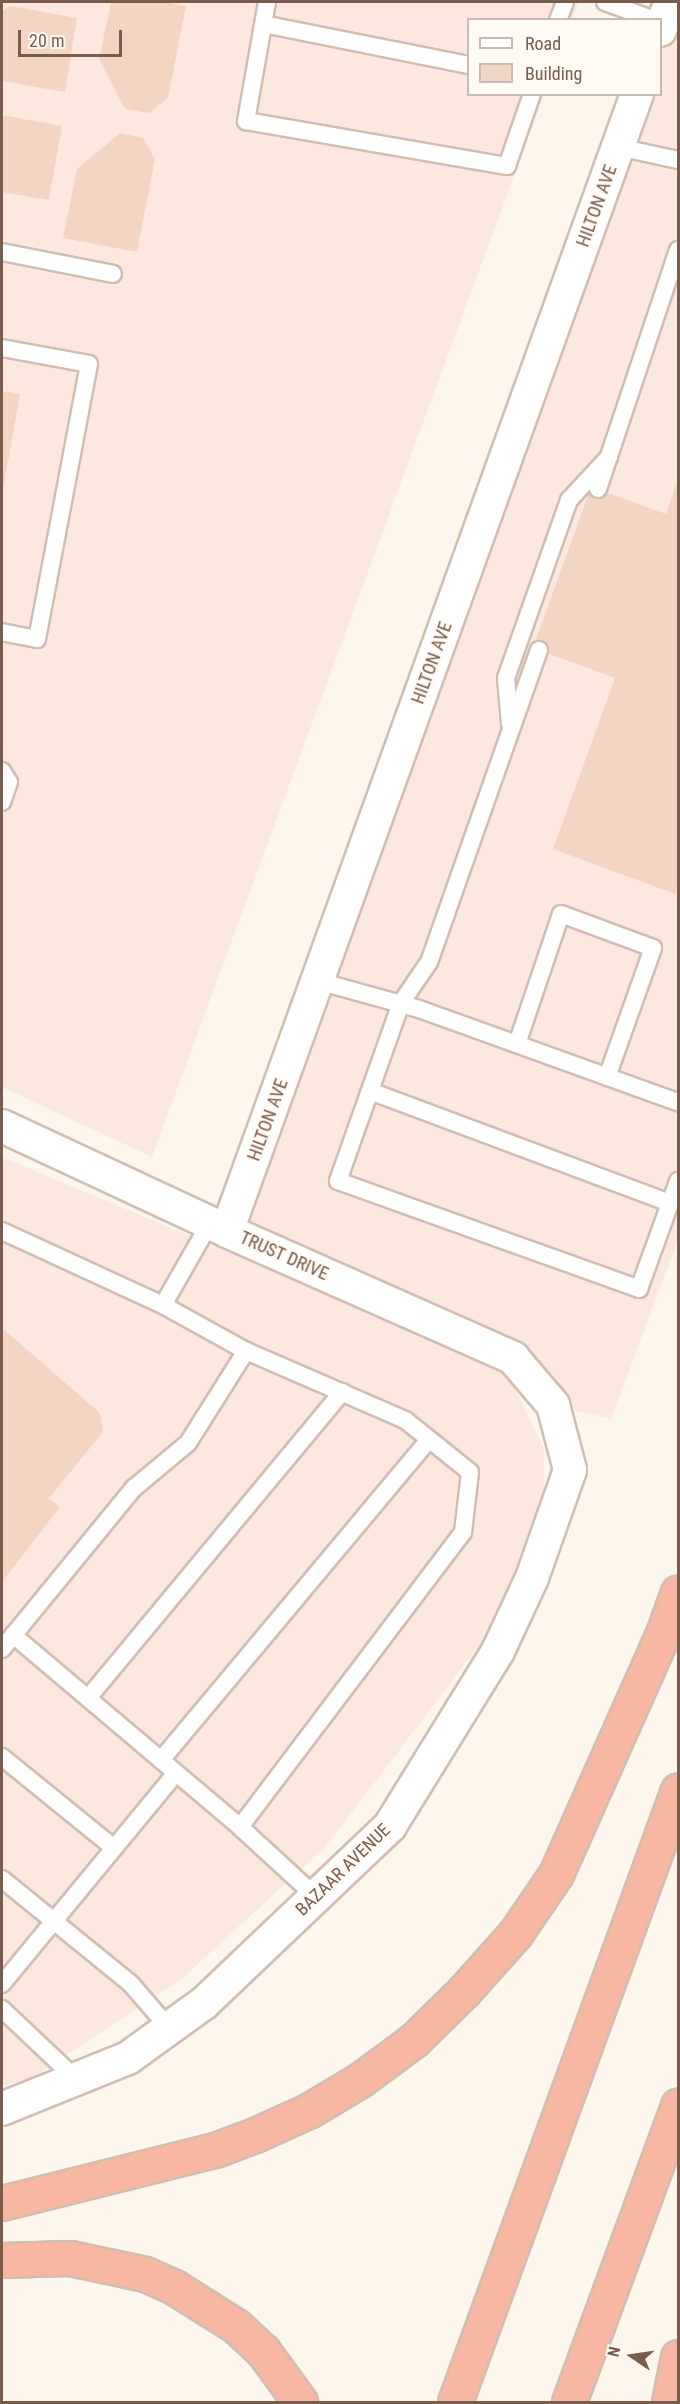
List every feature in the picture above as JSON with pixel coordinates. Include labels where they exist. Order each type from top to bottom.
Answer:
[{"type":"highway","points":[[2,2203],[215,2150],[255,2135],[320,2104],[360,2080],[414,2040],[464,1991],[515,1934],[556,1874],[664,1631],[678,1592]]},
{"type":"highway","points":[[455,2403],[678,1790]]},
{"type":"highway","points":[[569,2403],[678,2105]]},
{"type":"highway","points":[[2,2260],[70,2258],[145,2274],[174,2287],[236,2326],[263,2351],[300,2403]]},
{"type":"highway","points":[[669,2403],[678,2357]]},
{"type":"street","name":"HILTON AVE","points":[[219,1227],[318,981],[636,96]]},
{"type":"street","name":"TRUST DRIVE","points":[[2,1126],[219,1227],[513,1358],[553,1405]]},
{"type":"street","name":"BAZAAR AVENUE","points":[[2,2109],[128,2058],[204,2003],[390,1826],[498,1651],[532,1578],[570,1470],[553,1405]]},
{"type":"lane","points":[[267,2],[246,122],[507,166],[531,96]]},
{"type":"lane","points":[[559,18],[565,2]]},
{"type":"lane","points":[[605,2],[659,18]]},
{"type":"lane","points":[[263,24],[467,64]]},
{"type":"lane","points":[[618,147],[678,160]]},
{"type":"lane","points":[[598,489],[678,250]]},
{"type":"lane","points":[[2,252],[113,274]]},
{"type":"lane","points":[[2,348],[89,364],[37,639],[2,632]]},
{"type":"lane","points":[[511,730],[506,678],[569,500],[609,457]]},
{"type":"lane","points":[[539,650],[429,962],[400,1003],[338,1180],[639,1289],[678,1181]]},
{"type":"lane","points":[[2,771],[9,782],[2,802]]},
{"type":"lane","points":[[517,1044],[561,914],[654,948],[607,1077]]},
{"type":"lane","points":[[318,981],[400,1003],[678,1102]]},
{"type":"lane","points":[[370,1091],[670,1203]]},
{"type":"lane","points":[[163,1305],[219,1227]]},
{"type":"lane","points":[[2,1231],[163,1305],[246,1350],[405,1420],[470,1472],[463,1532],[240,1827]]},
{"type":"lane","points":[[2,1649],[134,1488],[188,1443],[246,1350]]},
{"type":"lane","points":[[88,1698],[342,1392]]},
{"type":"lane","points":[[161,1760],[429,1440]]},
{"type":"lane","points":[[14,1635],[240,1827],[316,1897]]},
{"type":"lane","points":[[2,1757],[114,1848]]},
{"type":"lane","points":[[2,1984],[176,1773]]},
{"type":"lane","points":[[2,1879],[131,1984],[169,2028]]},
{"type":"lane","points":[[2,2009],[76,2079]]},
{"type":"shaded area","points":[[2,2],[579,2],[572,18],[467,18],[467,96],[544,96],[152,1157],[2,1087]]},
{"type":"shaded area","points":[[678,2],[678,1240],[611,1419],[553,1405],[513,1358],[227,1231],[637,96],[662,96],[662,28]]},
{"type":"shaded area","points":[[2,1157],[492,1363],[515,1388],[544,1449],[544,1490],[495,1625],[326,1846],[184,1977],[30,2079],[2,2086]]},
{"type":"building","points":[[111,2],[165,2],[186,6],[168,98],[149,113],[125,109],[99,59]]},
{"type":"building","points":[[10,6],[77,18],[65,92],[2,81],[2,11]]},
{"type":"building","points":[[2,115],[62,126],[49,200],[2,192]]},
{"type":"building","points":[[120,133],[143,138],[155,159],[137,252],[63,238],[77,169]]},
{"type":"building","points":[[2,391],[20,394],[3,490],[2,490]]},
{"type":"building","points":[[678,479],[678,895],[553,849],[615,678],[533,648],[591,487],[666,514]]},
{"type":"building","points":[[2,1328],[100,1413],[103,1432],[49,1498],[60,1507],[2,1582]]}]
